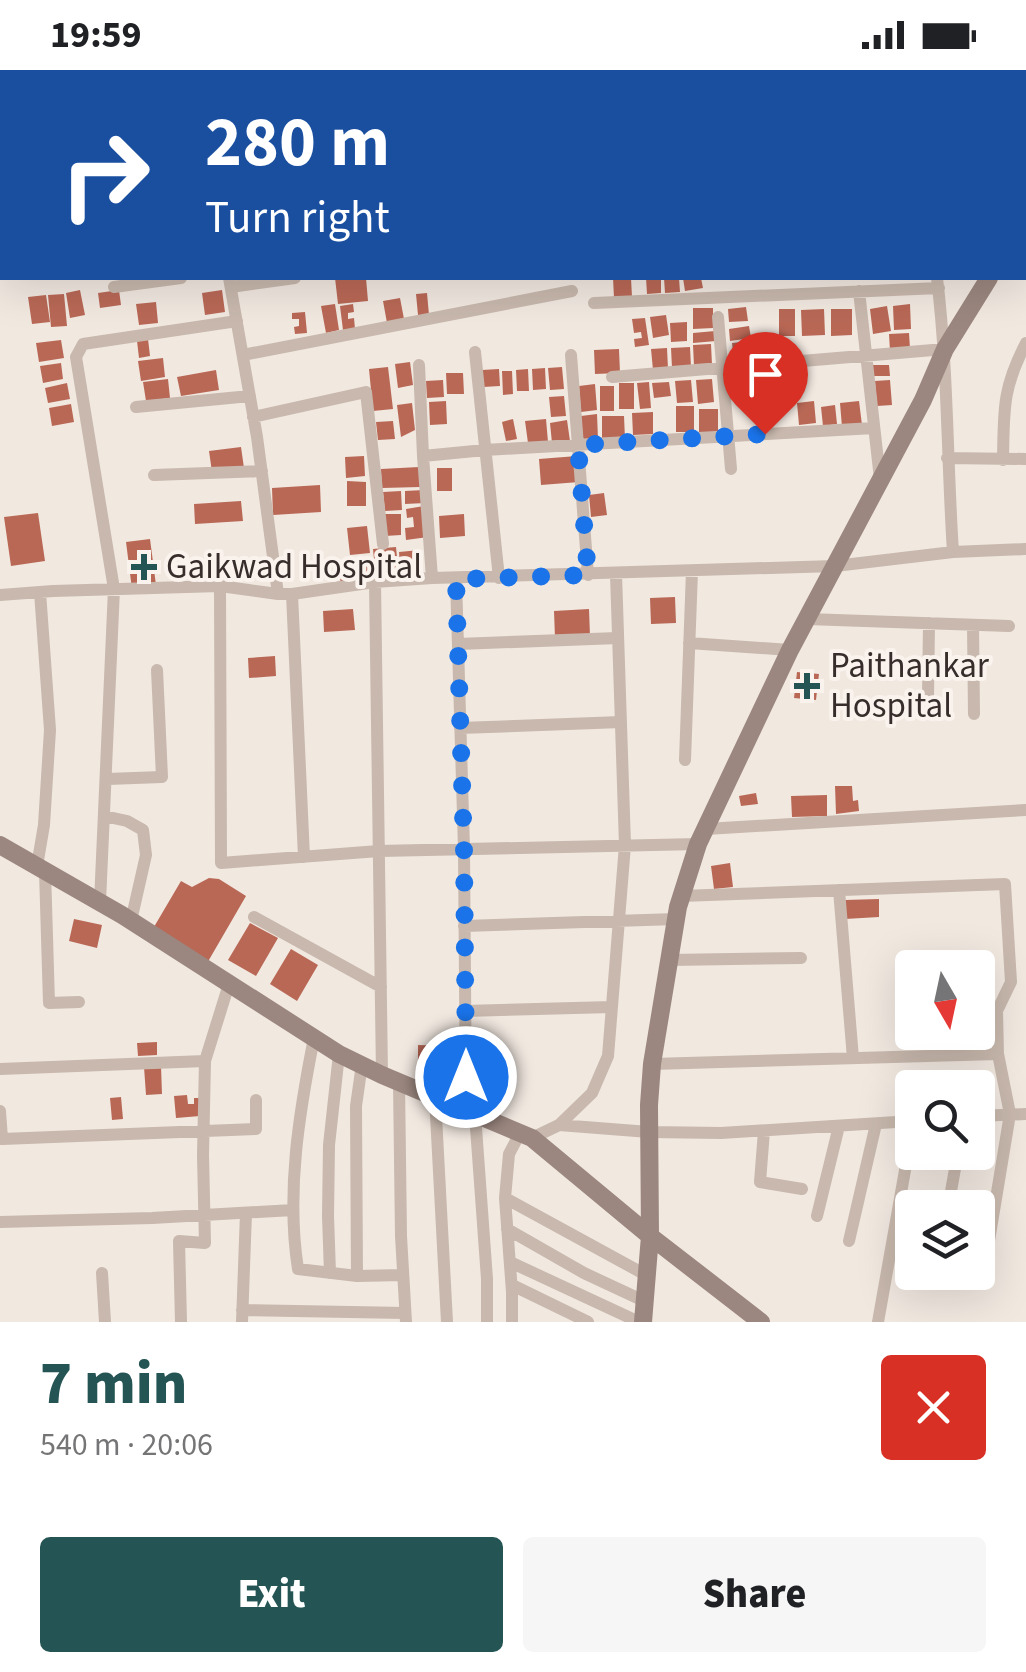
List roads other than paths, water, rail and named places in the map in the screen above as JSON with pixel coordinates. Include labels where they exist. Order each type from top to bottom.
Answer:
[{"type":"street","points":[[114,287],[166,280]]},
{"type":"street","points":[[262,280],[230,282],[285,594],[304,856]]},
{"type":"street","points":[[555,280],[557,292]]},
{"type":"street","points":[[510,1262],[641,1322],[650,1236],[652,1064],[681,896],[702,837],[790,650],[923,400],[945,349],[988,280]]},
{"type":"street","points":[[594,303],[859,292],[938,283],[945,349],[953,552]]},
{"type":"street","points":[[243,355],[572,291]]},
{"type":"street","points":[[859,292],[880,481]]},
{"type":"street","points":[[718,317],[732,469]]},
{"type":"street","points":[[100,902],[114,590],[76,357],[83,344],[237,322]]},
{"type":"street","points":[[1003,460],[1004,399],[1012,370],[1026,343]]},
{"type":"street","points":[[612,376],[945,349]]},
{"type":"street","points":[[475,352],[499,578]]},
{"type":"street","points":[[571,355],[588,575]]},
{"type":"street","points":[[419,364],[432,578]]},
{"type":"street","points":[[253,417],[366,392],[383,544]]},
{"type":"street","points":[[136,407],[250,396]]},
{"type":"street","points":[[423,456],[874,428]]},
{"type":"street","points":[[947,458],[1026,460]]},
{"type":"street","points":[[154,475],[262,470]]},
{"type":"street","points":[[0,595],[220,586],[285,594],[432,578],[835,566],[953,552],[1026,549]]},
{"type":"street","points":[[686,760],[692,571]]},
{"type":"street","points":[[559,1125],[592,1093],[608,1056],[624,845],[616,574]]},
{"type":"street","points":[[456,579],[465,1011],[487,1322]]},
{"type":"street","points":[[246,1213],[242,1316],[405,1317],[381,987],[375,582]]},
{"type":"street","points":[[220,586],[221,864],[379,851],[624,845],[1026,810]]},
{"type":"street","points":[[40,592],[50,730],[41,868],[49,1003],[79,1002]]},
{"type":"street","points":[[807,619],[1009,626]]},
{"type":"street","points":[[928,697],[929,623]]},
{"type":"street","points":[[973,625],[974,714]]},
{"type":"street","points":[[458,644],[618,638]]},
{"type":"street","points":[[689,643],[790,650]]},
{"type":"street","points":[[106,779],[162,777],[157,670]]},
{"type":"street","points":[[460,728],[620,722]]},
{"type":"street","points":[[104,816],[127,821],[143,830],[146,855],[131,921]]},
{"type":"street","points":[[0,845],[131,921],[339,1054],[526,1136],[761,1322]]},
{"type":"street","points":[[681,896],[1005,884],[1011,982],[997,1011],[998,1054],[1010,1114],[995,1204]]},
{"type":"street","points":[[839,890],[852,1058]]},
{"type":"street","points":[[254,917],[381,987]]},
{"type":"street","points":[[464,926],[676,920]]},
{"type":"street","points":[[669,960],[801,958]]},
{"type":"street","points":[[181,1322],[179,1241],[205,1244],[205,1061],[228,984]]},
{"type":"street","points":[[465,1011],[612,1007]]},
{"type":"street","points":[[314,1038],[300,1105],[293,1210],[298,1269],[357,1276],[403,1276]]},
{"type":"street","points":[[330,1274],[329,1145],[339,1054]]},
{"type":"street","points":[[652,1064],[998,1054]]},
{"type":"street","points":[[0,1069],[205,1061]]},
{"type":"street","points":[[357,1276],[356,1106],[362,1064]]},
{"type":"street","points":[[435,1097],[446,1322]]},
{"type":"street","points":[[0,1111],[2,1139],[256,1129],[256,1100]]},
{"type":"street","points":[[995,1115],[1026,1114]]},
{"type":"street","points":[[512,1322],[505,1198],[510,1154],[526,1136],[559,1125],[721,1133],[895,1122]]},
{"type":"street","points":[[850,1241],[876,1124]]},
{"type":"street","points":[[817,1216],[840,1126]]},
{"type":"street","points":[[764,1131],[760,1182],[802,1189]]},
{"type":"street","points":[[878,1322],[905,1170]]},
{"type":"street","points":[[505,1198],[646,1275]]},
{"type":"street","points":[[0,1222],[293,1210]]},
{"type":"street","points":[[507,1229],[584,1273],[644,1301]]},
{"type":"street","points":[[102,1273],[105,1322]]},
{"type":"street","points":[[512,1285],[588,1322]]},
{"type":"place","name":"Gaikwad Hospital","points":[[144,567]]},
{"type":"place","name":"Paithankar Hospital","points":[[807,686]]}]
